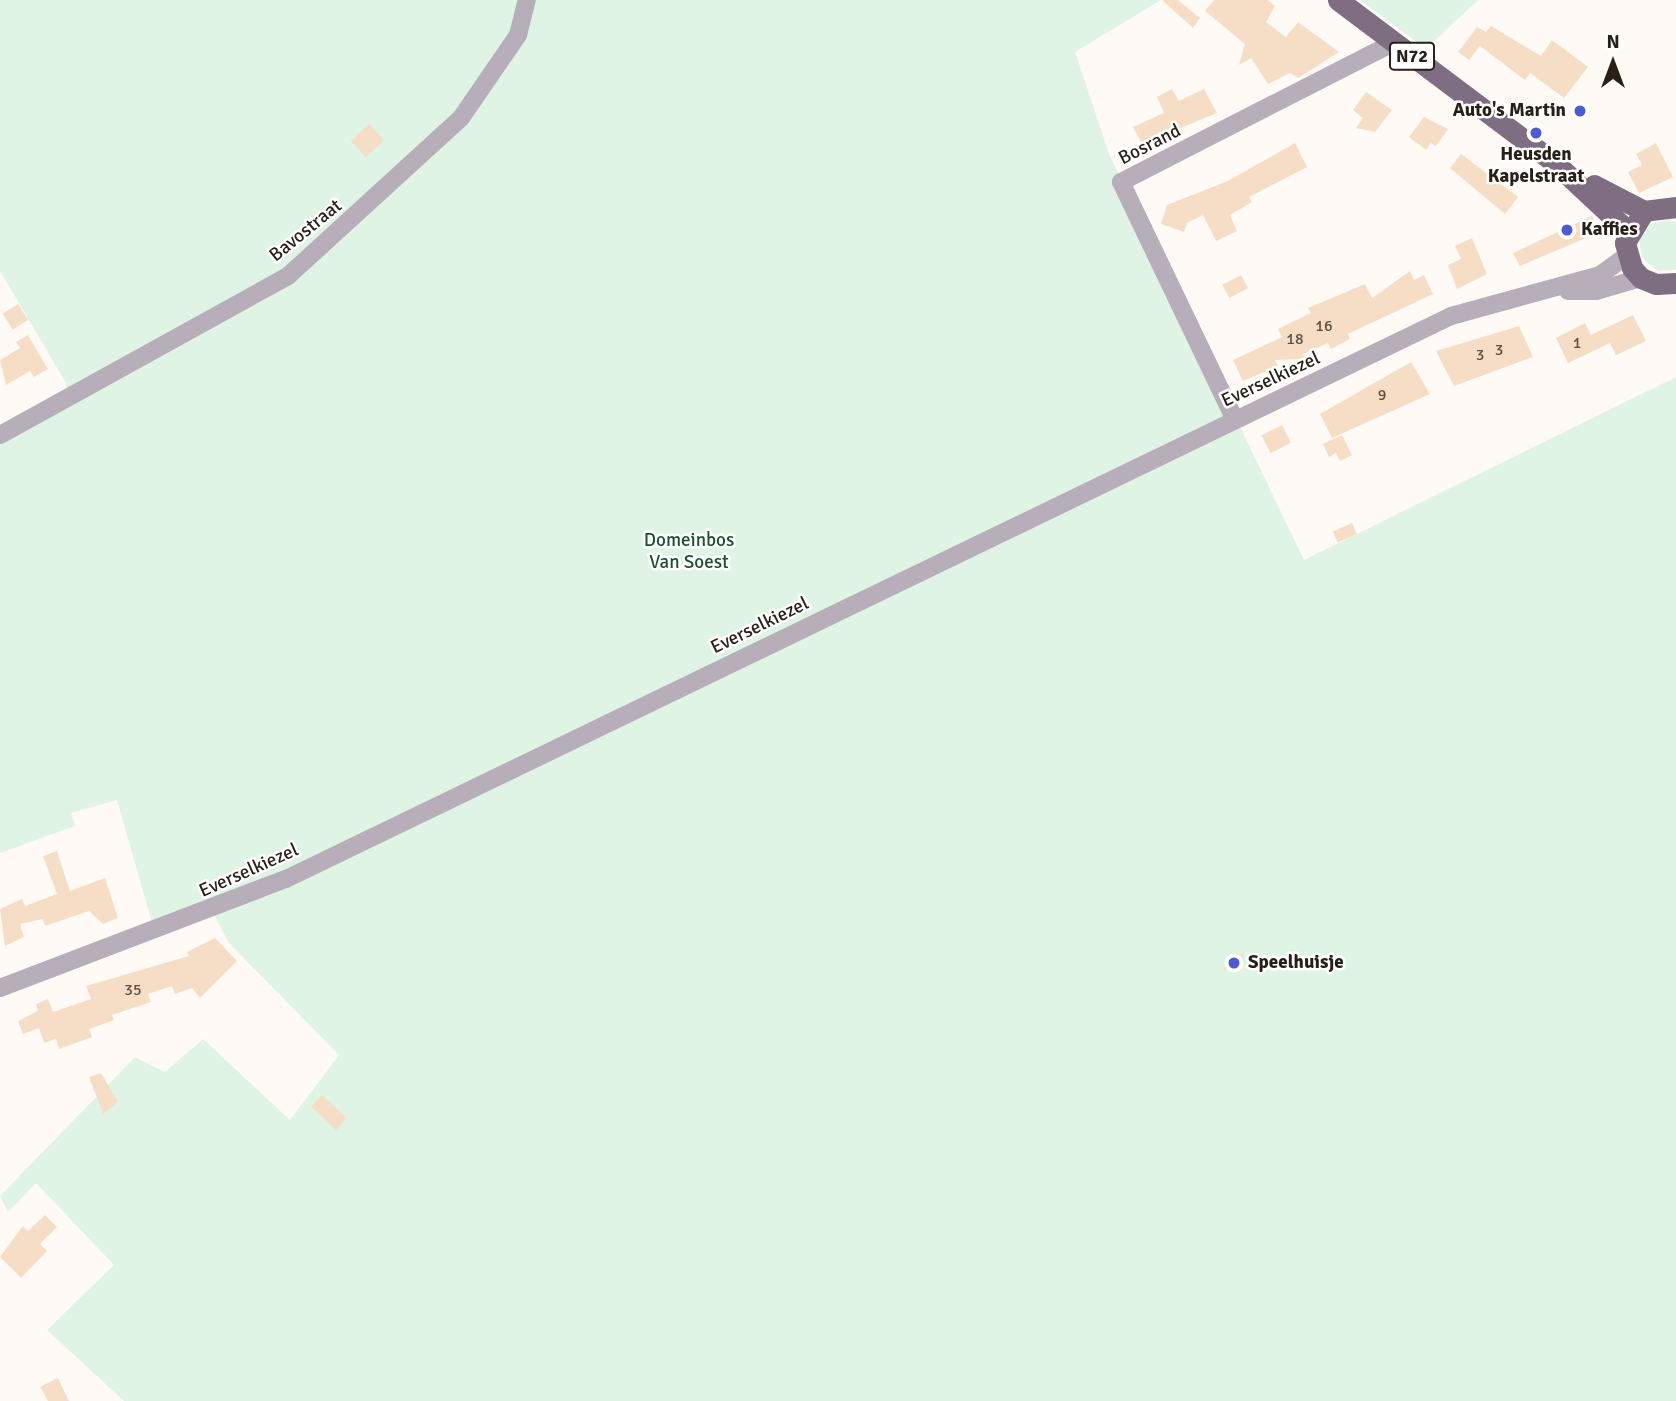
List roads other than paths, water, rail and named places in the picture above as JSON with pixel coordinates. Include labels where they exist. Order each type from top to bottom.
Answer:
[{"type":"main road","name":"N72","points":[[1338,0],[1555,163],[1628,231]]},
{"type":"main road","name":"N72","points":[[1555,163],[1644,211]]},
{"type":"main road","points":[[1676,207],[1644,211],[1628,231],[1626,256],[1641,278],[1656,285],[1676,283]]},
{"type":"street","name":"Bavostraat","points":[[0,436],[288,276],[461,118],[518,36],[527,0]]},
{"type":"street","name":"Bosrand","points":[[1235,420],[1121,182],[1394,42]]},
{"type":"street","name":"Everselkiezel","points":[[0,988],[286,879],[1451,316],[1600,275],[1626,256]]},
{"type":"street","name":"Everselkiezel","points":[[1533,292],[1596,291],[1641,278]]},
{"type":"place","name":"Auto's Martin","points":[[1580,111]]},
{"type":"place","name":"Heusden Kapelstraat","points":[[1536,133]]},
{"type":"place","name":"Kaffies","points":[[1567,230]]},
{"type":"place","name":"Speelhuisje","points":[[1234,963]]},
{"type":"park label","name":"Domeinbos Van Soest","points":[[689,552]]}]
